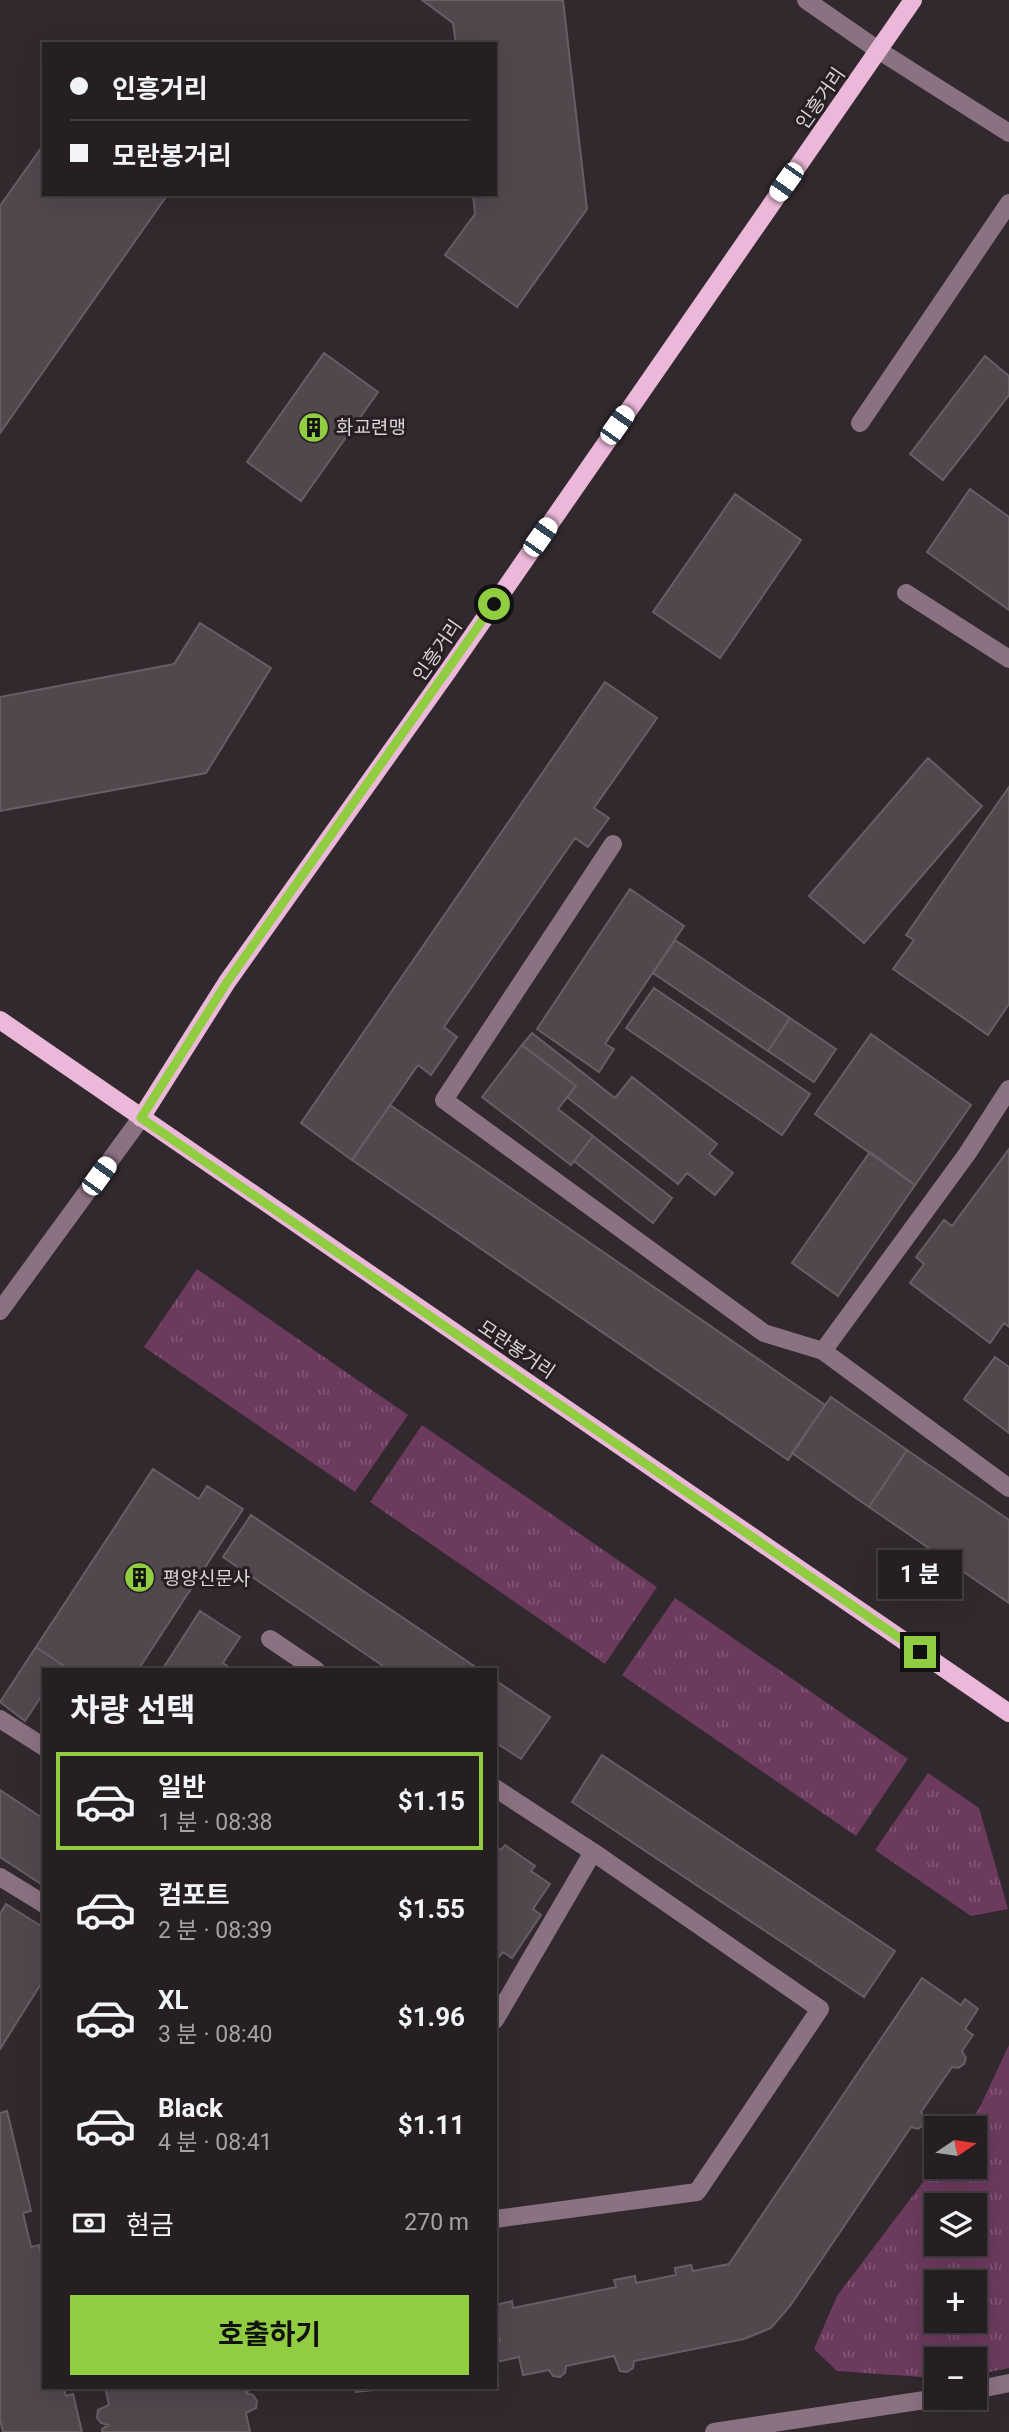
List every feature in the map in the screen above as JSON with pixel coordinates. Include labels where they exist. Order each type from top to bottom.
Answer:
[{"type":"main road","name":"인흥거리","points":[[141,1118],[227,982],[448,671],[913,0]]},
{"type":"main road","name":"모란봉거리","points":[[0,1020],[1009,1713]]},
{"type":"street","points":[[806,0],[878,50],[1009,133]]},
{"type":"street","points":[[860,423],[1009,203]]},
{"type":"street","points":[[906,593],[1009,659]]},
{"type":"street","points":[[613,844],[444,1100],[764,1334],[823,1351],[1009,1488]]},
{"type":"street","points":[[823,1351],[967,1154],[1009,1089]]},
{"type":"street","points":[[0,1311],[141,1118]]},
{"type":"street","points":[[270,1639],[313,1668]]},
{"type":"street","points":[[0,1719],[42,1746]]},
{"type":"street","points":[[497,1789],[593,1852],[820,2009],[697,2192],[497,2218]]},
{"type":"street","points":[[497,2017],[593,1852]]},
{"type":"street","points":[[0,1877],[42,1903]]},
{"type":"street","points":[[987,2388],[1009,2384]]},
{"type":"street","points":[[714,2432],[924,2400]]},
{"type":"green space","points":[[197,1269],[408,1415],[355,1492],[144,1347]]},
{"type":"green space","points":[[422,1425],[657,1587],[605,1664],[370,1502]]},
{"type":"green space","points":[[675,1598],[908,1759],[856,1836],[622,1675]]},
{"type":"green space","points":[[928,1773],[979,1808],[1008,1909],[971,1916],[875,1850]]},
{"type":"green space","points":[[1009,2045],[1009,2368],[987,2373],[987,2347],[924,2347],[924,2377],[837,2371],[814,2349],[837,2296],[925,2179],[987,2179],[987,2116],[973,2116]]},
{"type":"building","points":[[422,0],[563,0],[587,209],[517,307],[445,255],[475,214],[473,196],[497,196],[497,42],[456,42],[453,23]]},
{"type":"building","points":[[42,147],[42,196],[167,196],[0,433],[0,206]]},
{"type":"building","name":"화교련맹","points":[[324,353],[378,392],[301,501],[247,462]]},
{"type":"building","points":[[985,356],[1009,376],[1009,395],[943,480],[910,454]]},
{"type":"building","points":[[970,489],[1009,517],[1009,610],[927,552]]},
{"type":"building","points":[[735,494],[801,540],[720,658],[653,612]]},
{"type":"building","points":[[200,623],[271,668],[206,773],[0,811],[0,697],[174,664]]},
{"type":"building","points":[[605,682],[657,718],[594,808],[609,818],[588,847],[575,838],[444,1027],[457,1037],[431,1075],[418,1065],[352,1160],[301,1123]]},
{"type":"building","points":[[928,758],[982,806],[864,943],[809,896]]},
{"type":"building","points":[[1009,787],[1009,1004],[988,1035],[893,969],[914,940],[906,935]]},
{"type":"building","points":[[630,889],[684,926],[605,1044],[614,1049],[599,1072],[537,1029]]},
{"type":"building","points":[[675,940],[790,1018],[768,1051],[653,973]]},
{"type":"building","points":[[654,988],[810,1094],[782,1135],[626,1028]]},
{"type":"building","points":[[790,1018],[836,1049],[814,1082],[768,1051]]},
{"type":"building","points":[[532,1033],[615,1098],[632,1077],[717,1144],[709,1154],[733,1173],[715,1195],[687,1173],[678,1184],[567,1097],[576,1086],[522,1045]]},
{"type":"building","points":[[871,1034],[971,1105],[915,1185],[815,1114]]},
{"type":"building","points":[[522,1045],[576,1086],[558,1109],[593,1136],[571,1165],[482,1097]]},
{"type":"building","points":[[390,1105],[825,1405],[788,1460],[352,1160]]},
{"type":"building","points":[[593,1136],[672,1198],[653,1223],[574,1161]]},
{"type":"building","points":[[1009,1149],[1009,1327],[1004,1323],[990,1343],[910,1283],[924,1264],[916,1257],[944,1220],[952,1226]]},
{"type":"building","points":[[870,1152],[915,1185],[838,1296],[792,1263]]},
{"type":"building","points":[[995,1357],[1009,1367],[1009,1433],[964,1399]]},
{"type":"building","points":[[831,1397],[907,1450],[869,1507],[792,1453]]},
{"type":"building","points":[[907,1450],[1009,1520],[1009,1603],[869,1507]]},
{"type":"building","name":"평양신문사","points":[[153,1469],[199,1499],[207,1486],[243,1509],[139,1668],[67,1668],[36,1647]]},
{"type":"building","points":[[251,1515],[477,1668],[386,1668],[223,1557]]},
{"type":"building","points":[[200,1611],[240,1637],[223,1663],[230,1668],[163,1668]]},
{"type":"building","points":[[36,1647],[67,1668],[42,1668],[42,1695],[25,1721],[0,1702]]},
{"type":"building","points":[[497,1681],[550,1717],[521,1759],[497,1743]]},
{"type":"building","points":[[602,1755],[895,1951],[864,1997],[572,1802]]},
{"type":"building","points":[[0,1790],[42,1818],[42,1885],[0,1857]]},
{"type":"building","points":[[505,1845],[535,1866],[531,1871],[550,1884],[533,1909],[541,1915],[512,1958],[503,1952],[497,1960],[497,1847],[501,1850]]},
{"type":"building","points":[[6,1904],[42,1927],[42,1982],[0,2049],[0,1914]]},
{"type":"building","points":[[922,1978],[961,2005],[965,1999],[978,2009],[965,2029],[973,2035],[962,2051],[966,2058],[964,2064],[958,2068],[952,2067],[921,2112],[924,2116],[923,2125],[918,2129],[911,2127],[790,2306],[771,2328],[744,2339],[634,2361],[633,2368],[627,2372],[620,2371],[614,2356],[566,2366],[565,2373],[560,2377],[553,2376],[549,2370],[523,2375],[519,2357],[497,2362],[497,2342],[500,2342],[497,2305],[512,2301],[513,2308],[616,2287],[614,2280],[635,2276],[636,2283],[676,2275],[675,2268],[691,2265],[693,2271],[729,2264]]},
{"type":"building","points":[[7,2111],[31,2211],[23,2213],[31,2247],[39,2245],[42,2258],[42,2389],[64,2389],[66,2396],[73,2394],[82,2432],[3,2432],[0,2419],[0,2113]]},
{"type":"building","points":[[105,2389],[250,2389],[246,2393],[253,2395],[257,2401],[256,2408],[246,2413],[250,2432],[102,2432],[108,2425],[97,2418],[98,2410],[109,2405]]},
{"type":"building","points":[[356,2389],[384,2389],[356,2392]]},
{"type":"place","name":"화교련맹","points":[[313,427]]},
{"type":"place","name":"평양신문사","points":[[140,1578]]},
{"type":"route","points":[[494,604],[227,982],[141,1118],[920,1652]]}]
